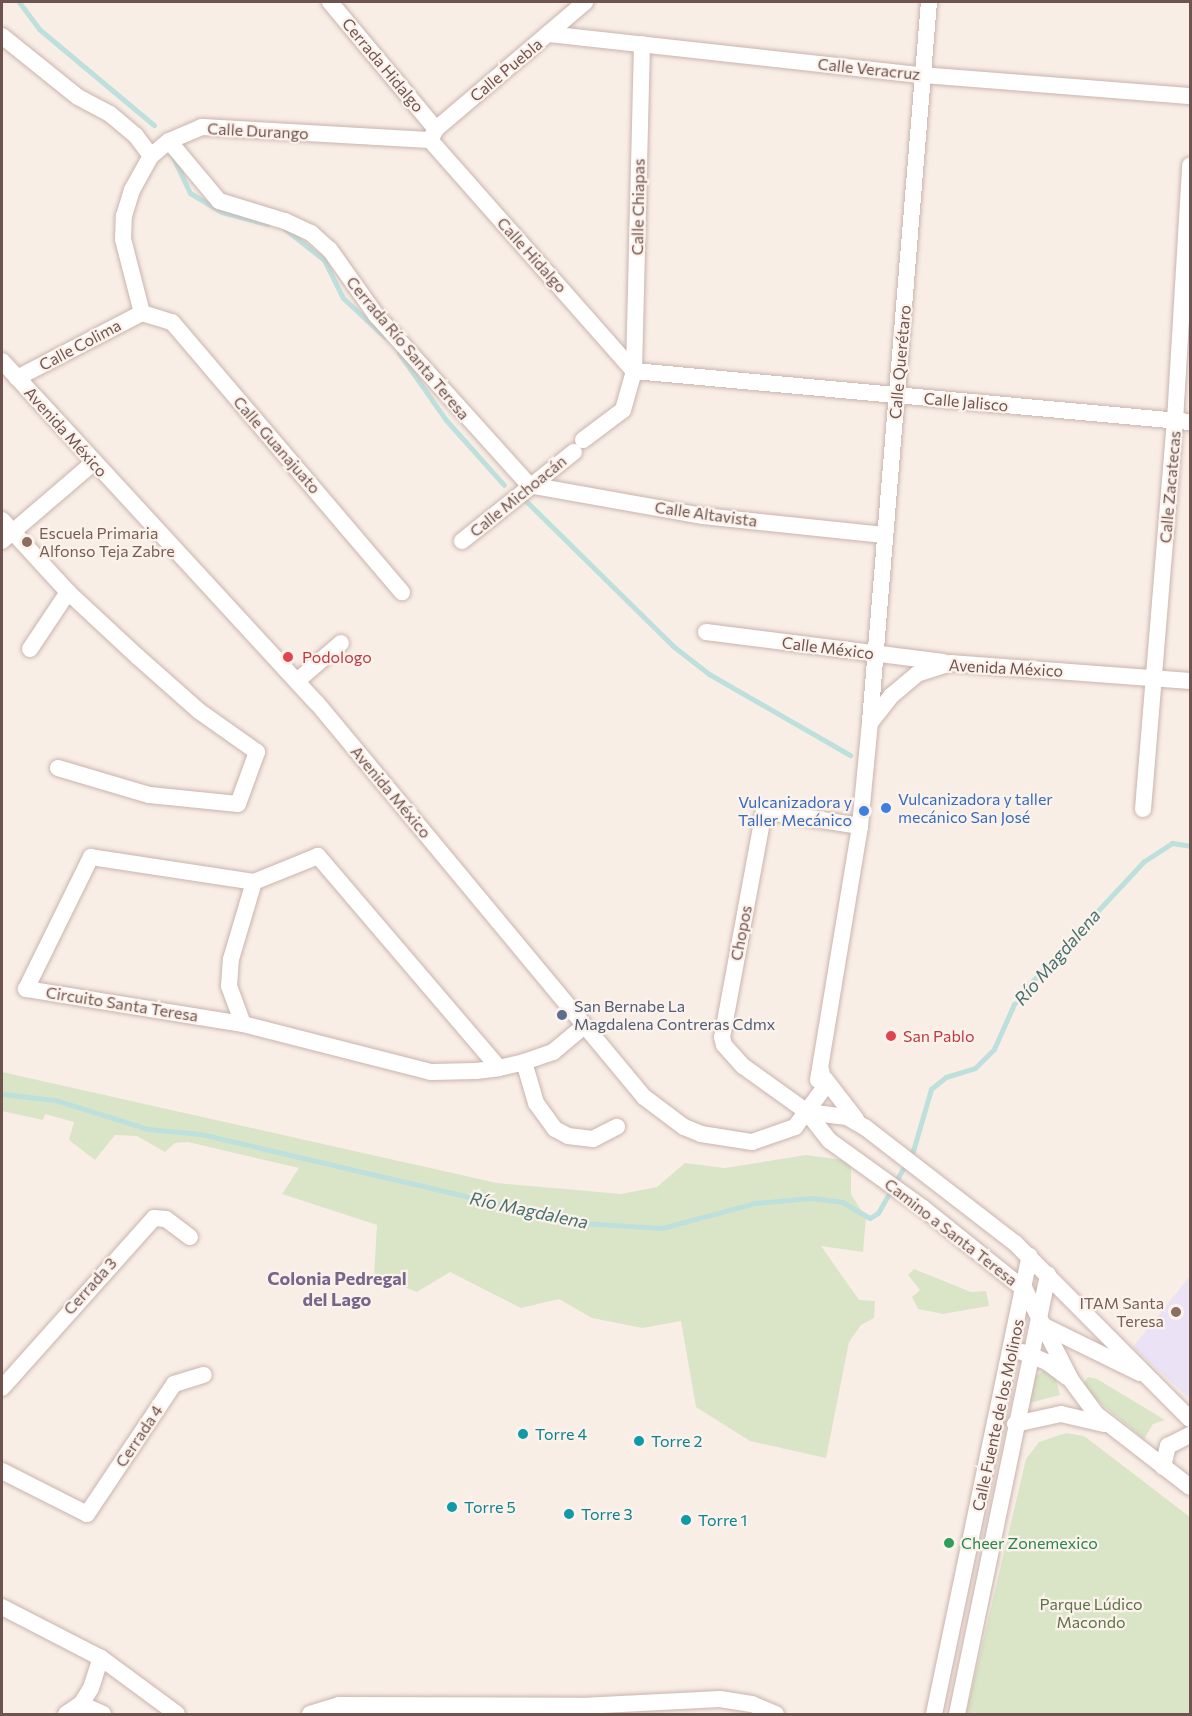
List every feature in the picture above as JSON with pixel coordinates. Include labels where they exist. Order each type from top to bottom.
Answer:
[{"type":"street","name":"Cerrada Hidalgo","points":[[330,2],[433,134]]},
{"type":"street","name":"Calle Puebla","points":[[433,134],[585,2]]},
{"type":"street","name":"Calle Querétaro","points":[[870,723],[929,2]]},
{"type":"street","name":"Calle Veracruz","points":[[548,34],[922,75],[1191,96]]},
{"type":"street","points":[[2,36],[78,97],[110,114],[136,136],[151,156]]},
{"type":"street","name":"Calle Chiapas","points":[[634,371],[642,44]]},
{"type":"street","name":"Calle Durango","points":[[142,313],[123,238],[124,216],[132,190],[151,156],[169,141],[202,127],[433,134]]},
{"type":"street","name":"Calle Hidalgo","points":[[433,134],[634,371]]},
{"type":"street","name":"Cerrada Río Santa Teresa","points":[[169,141],[219,201],[285,221],[311,233],[330,250],[376,315],[529,486]]},
{"type":"street","name":"Calle Zacatecas","points":[[1143,809],[1154,678],[1183,422],[1191,165]]},
{"type":"street","name":"Calle Colima","points":[[17,378],[142,313]]},
{"type":"street","name":"Calle Guanajuato","points":[[142,313],[172,322],[402,592]]},
{"type":"street","name":"Avenida México","points":[[2,361],[93,463],[297,681],[644,1097],[684,1127],[701,1134],[752,1142],[795,1127],[807,1112]]},
{"type":"street","name":"Calle Jalisco","points":[[634,371],[1183,422]]},
{"type":"street","name":"Calle Michoacán","points":[[462,541],[623,410],[634,371]]},
{"type":"street","points":[[58,768],[148,795],[238,804],[257,752],[199,711],[68,592],[4,530],[93,463]]},
{"type":"street","name":"Calle Altavista","points":[[529,486],[703,516],[884,535]]},
{"type":"street","points":[[30,649],[68,592]]},
{"type":"street","name":"Calle México","points":[[706,632],[950,663]]},
{"type":"street","points":[[297,681],[341,643]]},
{"type":"street","name":"Avenida México","points":[[870,723],[903,683],[933,667],[950,663],[1191,681]]},
{"type":"street","points":[[807,1112],[823,1075],[860,826],[870,723]]},
{"type":"street","name":"Chopos","points":[[807,1112],[743,1066],[729,1053],[722,1037],[764,811],[860,826]]},
{"type":"street","name":"Circuito Santa Teresa","points":[[254,882],[91,856],[26,989],[243,1024],[431,1072],[499,1068],[524,1062],[553,1052],[584,1026]]},
{"type":"street","points":[[243,1024],[229,986],[231,959],[254,882],[318,856],[499,1068]]},
{"type":"street","points":[[524,1062],[536,1103],[555,1129],[568,1136],[593,1138],[617,1127]]},
{"type":"street","name":"Camino a Santa Teresa","points":[[823,1075],[843,1107],[866,1128],[1030,1256],[1191,1419]]},
{"type":"street","name":"Camino a Santa Teresa","points":[[807,1112],[839,1115],[866,1128]]},
{"type":"street","name":"Camino a Santa Teresa","points":[[807,1112],[830,1141],[915,1202],[1025,1290],[1039,1322],[1071,1380],[1108,1427],[1191,1487]]},
{"type":"street","name":"Cerrada 3","points":[[2,1388],[154,1218],[166,1219],[190,1237]]},
{"type":"street","name":"Calle Fuente de los Molinos","points":[[934,1714],[1025,1290],[1030,1256]]},
{"type":"street","name":"Calle Fuente de los Molinos","points":[[957,1714],[1015,1424],[1048,1274]]},
{"type":"street","points":[[1019,1317],[1039,1322],[1151,1379]]},
{"type":"street","points":[[1012,1349],[1030,1355],[1071,1380]]},
{"type":"street","name":"Cerrada 4","points":[[2,1470],[87,1514],[174,1384],[204,1375]]},
{"type":"street","points":[[1015,1424],[1061,1414],[1085,1417],[1108,1427]]},
{"type":"street","points":[[1163,1467],[1168,1446],[1191,1435]]},
{"type":"street","points":[[2,1607],[101,1658],[177,1714]]},
{"type":"street","points":[[66,1714],[81,1704],[92,1688],[101,1658]]},
{"type":"street","points":[[310,1714],[339,1704],[582,1706],[720,1699],[752,1704],[776,1714]]},
{"type":"street","points":[[81,1704],[103,1714]]},
{"type":"shaded area","name":"ITAM Santa Teresa","points":[[1190,1276],[1190,1399],[1133,1347]]},
{"type":"green space","points":[[2,1072],[497,1183],[621,1194],[657,1187],[685,1163],[725,1168],[806,1155],[851,1161],[851,1194],[866,1218],[863,1252],[821,1246],[859,1300],[875,1301],[874,1318],[861,1325],[849,1342],[826,1458],[750,1441],[696,1407],[681,1321],[642,1328],[592,1318],[559,1299],[521,1308],[450,1272],[417,1292],[374,1276],[377,1225],[282,1194],[299,1168],[188,1142],[175,1143],[165,1152],[137,1136],[115,1135],[95,1160],[69,1140],[74,1122],[45,1114],[43,1120],[2,1111]]},
{"type":"green space","points":[[914,1269],[971,1292],[986,1291],[989,1306],[943,1314],[918,1309],[912,1297],[920,1290],[908,1275]]},
{"type":"green space","points":[[1043,1371],[1054,1372],[1060,1395],[1029,1403],[1035,1377]]},
{"type":"green space","points":[[1088,1377],[1097,1379],[1165,1420],[1153,1424],[1144,1439],[1087,1392],[1083,1384]]},
{"type":"green space","name":"Parque Lúdico Macondo","points":[[1066,1433],[1084,1436],[1190,1517],[1190,1714],[966,1714],[1026,1459],[1039,1442]]},
{"type":"waterway","points":[[19,2],[39,29],[154,125]]},
{"type":"waterway","points":[[172,155],[190,193],[222,212],[267,224]]},
{"type":"waterway","points":[[285,229],[324,260],[343,298],[385,337]]},
{"type":"waterway","points":[[399,353],[446,420],[504,485]]},
{"type":"waterway","points":[[526,501],[673,646],[709,674],[850,755]]},
{"type":"waterway","name":"Río Magdalena","points":[[2,1094],[55,1100],[148,1129],[201,1134],[581,1223],[662,1228],[755,1203],[811,1198],[842,1202],[870,1218],[878,1213],[913,1151],[931,1089],[946,1077],[975,1068],[994,1049],[1014,1004],[1027,987],[1143,862],[1172,843],[1190,846]]},
{"type":"place","name":"Escuela Primaria Alfonso Teja Zabre","points":[[27,542]]},
{"type":"place","name":"Podologo","points":[[288,657]]},
{"type":"place","name":"Vulcanizadora y taller mecánico San José","points":[[886,808]]},
{"type":"place","name":"Vulcanizadora y Taller Mecánico","points":[[864,811]]},
{"type":"place","name":"San Bernabe La Magdalena Contreras Cdmx","points":[[562,1015]]},
{"type":"place","name":"San Pablo","points":[[891,1036]]},
{"type":"place","name":"ITAM Santa Teresa","points":[[1176,1312]]},
{"type":"place","name":"Torre 4","points":[[523,1434]]},
{"type":"place","name":"Torre 2","points":[[639,1441]]},
{"type":"place","name":"Torre 5","points":[[452,1507]]},
{"type":"place","name":"Torre 3","points":[[569,1514]]},
{"type":"place","name":"Torre 1","points":[[686,1520]]},
{"type":"place","name":"Cheer Zonemexico","points":[[949,1543]]},
{"type":"district","name":"Colonia Pedregal del Lago","points":[[337,1289]]}]
